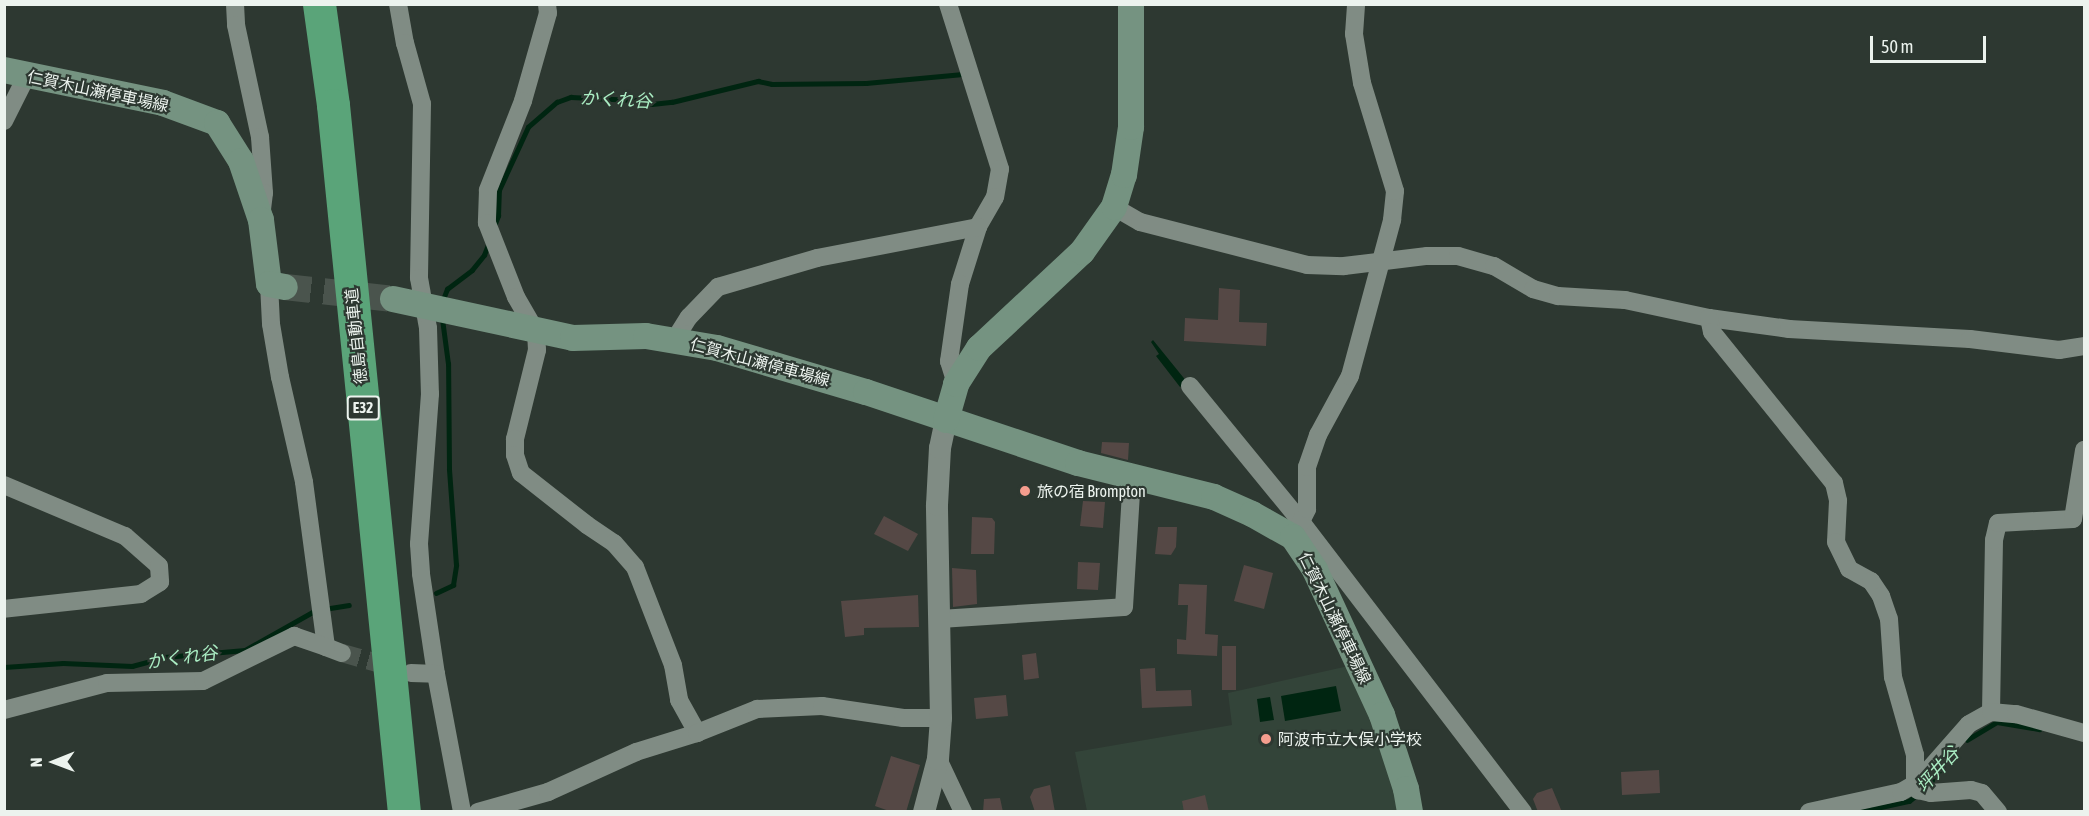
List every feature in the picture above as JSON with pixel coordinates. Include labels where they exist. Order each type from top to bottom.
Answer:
[{"type":"highway","name":"徳島自動車道","points":[[317,4],[383,812]]},
{"type":"highway","name":"徳島自動車道","points":[[317,4],[333,105],[404,812]]},
{"type":"main road","points":[[946,420],[956,384],[979,348],[1082,252],[1114,207],[1124,175],[1131,127],[1131,4]]},
{"type":"main road","name":"仁賀木山瀬停車場線","points":[[16,73],[163,103],[218,123],[241,161],[261,220],[277,285]]},
{"type":"main road","name":"仁賀木山瀬停車場線","points":[[393,298],[436,306],[536,332],[573,338],[646,336],[675,339],[717,348],[866,392],[1078,464],[1214,497],[1298,530],[1382,714],[1406,789],[1410,812]]},
{"type":"street","points":[[235,4],[236,25],[260,137],[264,193],[261,220]]},
{"type":"street","points":[[398,4],[405,43],[422,104],[418,278],[436,306],[428,327],[430,394],[419,544],[421,574],[436,674],[462,812]]},
{"type":"street","points":[[548,4],[548,13],[524,101],[488,189],[487,223],[516,297],[536,332],[537,350],[515,439],[515,455],[521,473],[587,525],[614,543],[635,567],[673,665],[679,700],[697,733]]},
{"type":"street","points":[[948,4],[1000,169],[995,197],[978,227],[960,284],[949,361],[956,384]]},
{"type":"street","points":[[1298,530],[1307,509],[1307,467],[1318,435],[1350,376],[1392,220],[1395,191],[1362,83],[1354,34],[1356,4]]},
{"type":"street","points":[[4,121],[16,73]]},
{"type":"street","points":[[1114,207],[1140,222],[1307,265],[1381,264],[1427,256],[1458,256],[1494,266],[1533,289],[1558,296],[1625,300],[1709,318],[1789,329],[1970,339],[2059,350],[2085,346]]},
{"type":"street","points":[[675,339],[689,317],[718,287],[817,258],[978,227]]},
{"type":"street","points":[[4,710],[107,683],[203,681],[294,636],[334,650],[322,610],[304,482],[280,377],[271,324],[277,285]]},
{"type":"street","points":[[1709,318],[1712,332],[1833,483],[1838,501],[1836,542],[1849,568],[1871,581],[1881,596],[1889,620],[1893,677],[1915,755],[1920,788]]},
{"type":"street","points":[[1190,387],[1298,530],[1523,812]]},
{"type":"street","points":[[924,812],[938,759],[941,718],[937,504],[940,448],[946,420]]},
{"type":"street","points":[[1991,712],[1994,540],[1998,524],[2073,519],[2085,450]]},
{"type":"street","points":[[940,619],[1124,607],[1132,477]]},
{"type":"street","points":[[4,485],[125,536],[159,566],[160,582],[141,594],[4,609]]},
{"type":"street","points":[[411,672],[436,674]]},
{"type":"street","points":[[478,812],[548,792],[636,752],[697,733],[757,709],[822,706],[903,718],[941,718]]},
{"type":"street","points":[[1920,788],[1961,731],[1991,712],[2016,714],[2085,733]]},
{"type":"street","points":[[938,759],[963,812]]},
{"type":"street","points":[[1809,812],[1920,788],[1971,790],[1982,793],[1998,812]]},
{"type":"shaded area","points":[[1153,340],[1187,382],[1180,387],[1156,356],[1159,354],[1151,342]]},
{"type":"shaded area","name":"阿波市立大俣小学校","points":[[1353,665],[1402,811],[1087,811],[1075,752],[1232,725],[1228,693]]},
{"type":"shaded area","points":[[1336,686],[1341,711],[1285,721],[1281,696]]},
{"type":"shaded area","points":[[1270,697],[1274,720],[1260,722],[1257,699]]},
{"type":"building","points":[[1219,288],[1240,290],[1239,322],[1267,323],[1266,346],[1184,341],[1185,318],[1218,320]]},
{"type":"building","points":[[1102,442],[1129,443],[1128,460],[1101,453]]},
{"type":"building","points":[[1083,501],[1105,502],[1103,528],[1080,526]]},
{"type":"building","points":[[884,516],[918,534],[908,551],[874,534]]},
{"type":"building","points":[[972,517],[992,518],[995,522],[994,554],[971,554]]},
{"type":"building","points":[[1158,527],[1177,527],[1176,547],[1171,555],[1155,554]]},
{"type":"building","points":[[1078,562],[1100,563],[1098,590],[1077,589]]},
{"type":"building","points":[[1244,565],[1273,573],[1264,609],[1234,601]]},
{"type":"building","points":[[952,568],[976,570],[977,604],[953,607]]},
{"type":"building","points":[[1179,584],[1207,585],[1205,634],[1218,635],[1217,656],[1177,654],[1177,639],[1186,640],[1188,605],[1178,605]]},
{"type":"building","points":[[918,595],[919,627],[864,628],[864,635],[845,637],[841,601]]},
{"type":"building","points":[[1222,646],[1236,646],[1236,690],[1222,690]]},
{"type":"building","points":[[1036,653],[1039,678],[1024,680],[1022,655]]},
{"type":"building","points":[[1155,668],[1156,691],[1191,690],[1192,706],[1142,708],[1140,669]]},
{"type":"building","points":[[1006,695],[1008,716],[976,719],[974,698]]},
{"type":"building","points":[[891,756],[920,765],[906,812],[892,812],[875,806]]},
{"type":"building","points":[[1659,770],[1660,793],[1622,795],[1621,772]]},
{"type":"building","points":[[1050,785],[1055,812],[1035,812],[1030,797],[1034,789]]},
{"type":"building","points":[[1552,788],[1562,812],[1538,812],[1533,799],[1537,793]]},
{"type":"building","points":[[1205,795],[1209,812],[1184,812],[1182,801]]},
{"type":"building","points":[[1000,798],[1003,812],[983,812],[984,799]]},
{"type":"waterway","name":"かくれ谷","points":[[494,226],[498,216],[499,190],[528,127],[557,102],[571,97],[633,100],[652,104],[672,102],[758,81],[772,84],[866,83],[963,74],[962,71]]},
{"type":"waterway","name":"かくれ谷","points":[[442,302],[447,289],[472,270],[484,255],[489,242]]},
{"type":"waterway","name":"かくれ谷","points":[[436,593],[453,585],[456,565],[449,469],[448,364],[442,319]]},
{"type":"waterway","name":"かくれ谷","points":[[324,609],[349,605]]},
{"type":"waterway","name":"かくれ谷","points":[[4,667],[63,663],[132,666],[165,657],[245,650],[316,610]]},
{"type":"waterway","name":"坪井谷","points":[[1967,740],[1997,722],[2039,729]]},
{"type":"waterway","name":"坪井谷","points":[[1927,787],[1943,766]]},
{"type":"waterway","name":"坪井谷","points":[[1858,812],[1909,801],[1918,794]]},
{"type":"tunnel","points":[[285,287],[393,299]]},
{"type":"tunnel","points":[[342,653],[395,668]]},
{"type":"place","name":"旅の宿 Brompton","points":[[1025,491]]},
{"type":"place","name":"阿波市立大俣小学校","points":[[1266,739]]}]
